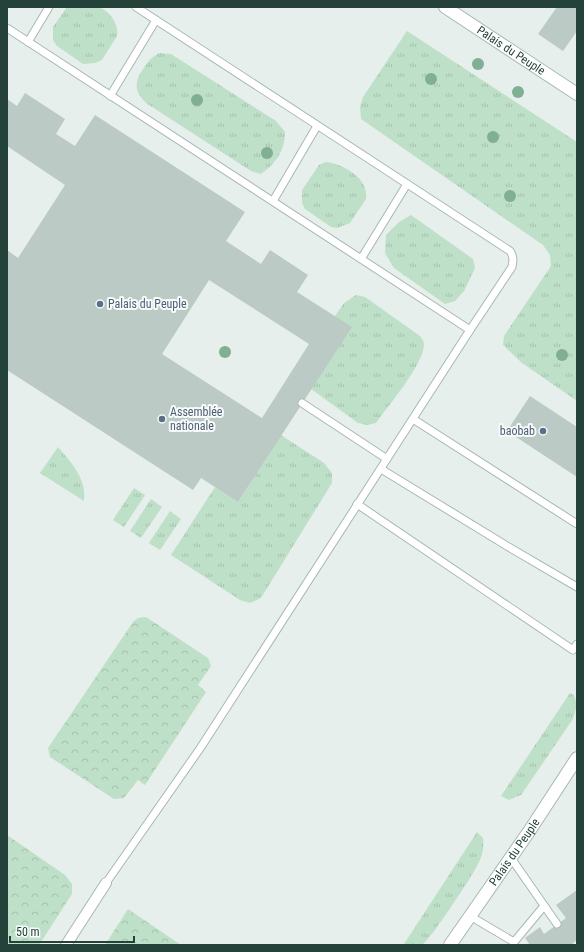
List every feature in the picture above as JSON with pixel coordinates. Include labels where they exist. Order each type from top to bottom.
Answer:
[{"type":"street","name":"Palais du Peuple","points":[[445,7],[577,94]]},
{"type":"street","name":"Palais du Peuple","points":[[450,945],[511,858],[577,758]]},
{"type":"street","points":[[66,945],[106,883]]},
{"type":"lane","points":[[28,42],[49,7]]},
{"type":"lane","points":[[106,883],[201,747],[357,504],[512,267],[513,260],[513,256],[510,251],[505,247],[136,7]]},
{"type":"lane","points":[[110,96],[156,20]]},
{"type":"lane","points":[[7,28],[470,330]]},
{"type":"lane","points":[[273,201],[317,126]]},
{"type":"lane","points":[[361,259],[407,184]]},
{"type":"lane","points":[[302,403],[387,459]]},
{"type":"lane","points":[[413,419],[577,524]]},
{"type":"lane","points":[[381,469],[577,587]]},
{"type":"lane","points":[[357,504],[576,648]]},
{"type":"lane","points":[[511,858],[557,924]]},
{"type":"lane","points":[[470,916],[515,943],[544,906]]},
{"type":"green space","points":[[67,7],[99,7],[105,10],[114,20],[117,28],[117,36],[102,60],[95,63],[83,64],[57,46],[53,40],[53,27]]},
{"type":"green space","points":[[407,31],[577,142],[577,401],[522,363],[503,345],[504,336],[551,266],[550,255],[543,245],[361,119],[360,107],[363,97]]},
{"type":"green space","points":[[159,53],[171,54],[276,121],[285,132],[285,139],[281,151],[271,166],[261,174],[251,171],[142,99],[137,91],[138,79],[147,63]]},
{"type":"green space","points":[[326,162],[333,163],[354,173],[366,191],[366,199],[350,223],[337,228],[331,227],[305,209],[302,203],[302,190],[319,165]]},
{"type":"green space","points":[[411,215],[473,259],[475,268],[464,291],[455,301],[445,304],[394,268],[385,253],[386,235],[399,222]]},
{"type":"green space","points":[[356,295],[365,297],[420,336],[424,343],[418,362],[404,385],[376,423],[367,425],[358,423],[311,389],[335,316],[344,303]]},
{"type":"green space","points":[[281,435],[324,463],[332,473],[332,483],[261,598],[250,603],[240,600],[171,555],[215,487],[238,502]]},
{"type":"green space","points":[[58,447],[73,465],[81,478],[84,501],[40,473]]},
{"type":"green space","points":[[134,488],[145,495],[124,527],[113,520]]},
{"type":"green space","points":[[151,499],[162,507],[141,538],[130,531]]},
{"type":"green space","points":[[170,511],[181,519],[160,550],[149,543]]},
{"type":"green space","points":[[146,617],[208,658],[211,666],[198,685],[206,692],[145,785],[138,780],[124,798],[114,799],[50,757],[48,748],[133,622],[138,618]]},
{"type":"green space","points":[[570,693],[574,695],[577,705],[573,719],[521,795],[509,800],[501,796]]},
{"type":"green space","points":[[477,832],[483,838],[482,854],[480,861],[460,894],[433,933],[422,945],[413,946],[404,944]]},
{"type":"green space","points":[[7,835],[65,875],[72,884],[72,894],[39,945],[7,945]]},
{"type":"green space","points":[[128,909],[181,945],[105,945]]},
{"type":"building","points":[[557,7],[577,7],[577,31],[563,51],[538,34]]},
{"type":"building","name":"Palais du Peuple","points":[[25,93],[65,119],[56,134],[75,146],[95,115],[245,212],[226,241],[261,264],[270,250],[308,275],[297,292],[352,327],[238,502],[201,478],[193,490],[7,370],[7,250],[18,258],[65,185],[7,146],[7,99],[17,106]],"holes":[[[209,280],[309,344],[262,418],[162,354]]]},
{"type":"building","points":[[530,396],[577,427],[577,477],[507,431]]},
{"type":"building","points":[[577,890],[577,940],[571,945],[530,945],[525,938],[540,927],[544,934],[566,918],[556,905]]},
{"type":"place","name":"Palais du Peuple","points":[[100,304]]},
{"type":"place","name":"Assemblée nationale","points":[[162,419]]},
{"type":"place","name":"baobab","points":[[543,431]]}]
